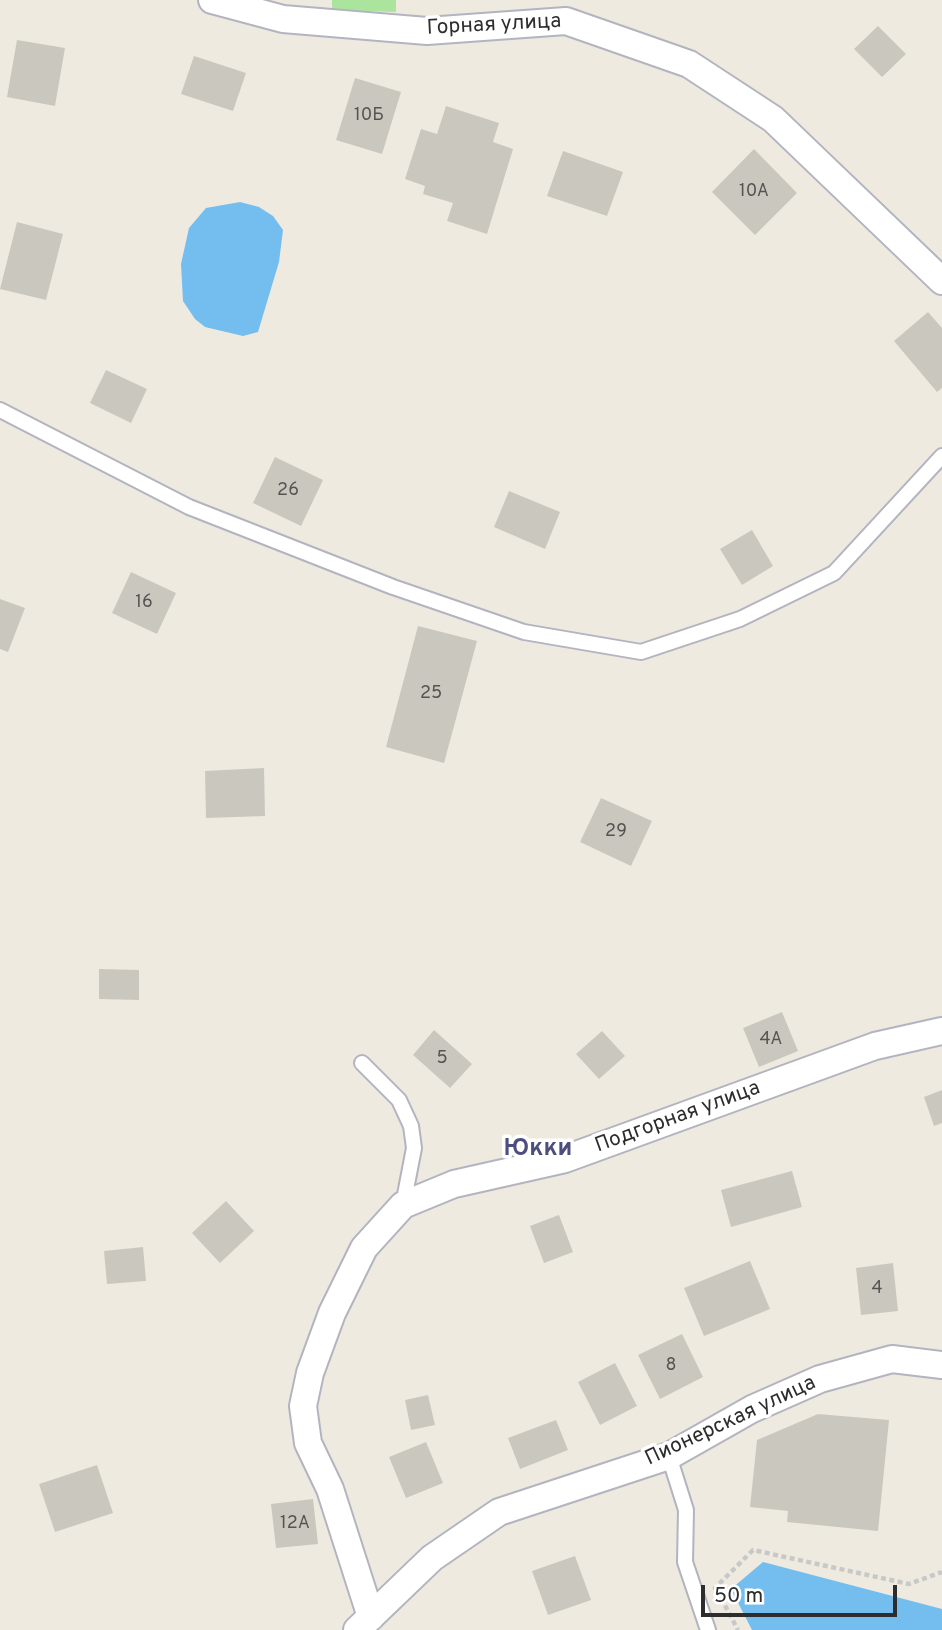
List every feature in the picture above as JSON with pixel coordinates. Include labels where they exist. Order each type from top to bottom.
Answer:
[{"type":"street","name":"Горная улица","points":[[212,0],[283,19],[427,31],[566,20],[689,64],[773,120],[942,281]]},
{"type":"street","name":"Подгорная улица","points":[[364,1624],[330,1489],[308,1443],[303,1406],[310,1373],[332,1313],[348,1280],[364,1248],[403,1205],[454,1184],[565,1159],[875,1046],[942,1031]]},
{"type":"street","name":"Пионерская улица","points":[[364,1624],[432,1558],[499,1512],[669,1457],[752,1409],[820,1379],[892,1359],[942,1365]]},
{"type":"lane","points":[[0,411],[189,507],[393,587],[524,632],[640,652],[740,620],[834,573],[942,456]]},
{"type":"lane","points":[[362,1063],[399,1100],[411,1126],[414,1149],[403,1205]]},
{"type":"lane","points":[[669,1457],[686,1510],[685,1562],[708,1630]]},
{"type":"path","points":[[738,1630],[715,1588],[753,1550],[909,1584],[942,1572]]},
{"type":"green space","points":[[332,0],[396,0],[396,12],[332,10]]},
{"type":"water","points":[[240,202],[259,207],[273,216],[283,230],[279,262],[258,332],[243,336],[205,327],[195,319],[183,301],[181,264],[189,228],[206,208]]},
{"type":"water","points":[[763,1562],[942,1609],[942,1630],[752,1630],[731,1589]]},
{"type":"building","points":[[878,26],[906,54],[882,77],[854,49]]},
{"type":"building","points":[[17,40],[65,48],[55,106],[7,97]]},
{"type":"building","points":[[194,56],[246,73],[233,111],[181,94]]},
{"type":"building","points":[[355,78],[401,92],[382,154],[336,140]]},
{"type":"building","points":[[446,106],[499,123],[493,142],[513,149],[487,234],[447,221],[453,203],[423,194],[425,186],[405,179],[421,129],[437,134]]},
{"type":"building","points":[[754,149],[797,193],[755,235],[712,192]]},
{"type":"building","points":[[563,151],[623,172],[607,216],[547,196]]},
{"type":"building","points":[[17,222],[63,234],[46,300],[0,289]]},
{"type":"building","points":[[928,312],[942,328],[942,388],[937,392],[894,341]]},
{"type":"building","points":[[106,370],[147,389],[131,423],[90,403]]},
{"type":"building","points":[[275,457],[323,480],[301,526],[253,503]]},
{"type":"building","points":[[509,491],[560,512],[545,549],[494,527]]},
{"type":"building","points":[[752,530],[773,566],[742,585],[720,549]]},
{"type":"building","points":[[131,572],[176,593],[157,634],[112,613]]},
{"type":"building","points":[[0,599],[25,608],[8,652],[0,649]]},
{"type":"building","points":[[418,626],[477,641],[444,763],[386,747]]},
{"type":"building","points":[[264,768],[265,816],[206,818],[205,771]]},
{"type":"building","points":[[601,798],[652,821],[631,866],[580,842]]},
{"type":"building","points":[[99,969],[139,970],[139,1000],[99,999]]},
{"type":"building","points":[[782,1012],[798,1051],[759,1067],[743,1028]]},
{"type":"building","points":[[434,1030],[472,1064],[450,1088],[413,1055]]},
{"type":"building","points":[[602,1031],[625,1056],[599,1079],[576,1054]]},
{"type":"building","points":[[942,1090],[942,1123],[934,1126],[924,1097]]},
{"type":"building","points":[[792,1171],[802,1207],[731,1227],[721,1190]]},
{"type":"building","points":[[226,1201],[254,1231],[220,1263],[192,1233]]},
{"type":"building","points":[[559,1215],[573,1252],[544,1263],[530,1226]]},
{"type":"building","points":[[143,1247],[146,1281],[107,1284],[104,1251]]},
{"type":"building","points":[[750,1261],[770,1309],[704,1336],[684,1288]]},
{"type":"building","points":[[893,1263],[898,1311],[861,1315],[856,1268]]},
{"type":"building","points":[[682,1334],[703,1377],[660,1399],[638,1355]]},
{"type":"building","points":[[615,1363],[637,1406],[600,1425],[578,1382]]},
{"type":"building","points":[[428,1395],[435,1425],[411,1430],[405,1400]]},
{"type":"building","points":[[818,1414],[889,1420],[878,1531],[787,1522],[788,1511],[750,1507],[757,1440]]},
{"type":"building","points":[[556,1420],[568,1450],[520,1469],[508,1438]]},
{"type":"building","points":[[426,1442],[443,1483],[406,1498],[389,1457]]},
{"type":"building","points":[[97,1465],[113,1513],[55,1532],[39,1484]]},
{"type":"building","points":[[313,1499],[318,1544],[276,1548],[271,1504]]},
{"type":"building","points":[[575,1556],[591,1600],[548,1615],[532,1571]]},
{"type":"district","name":"Юкки","points":[[538,1150]]}]
